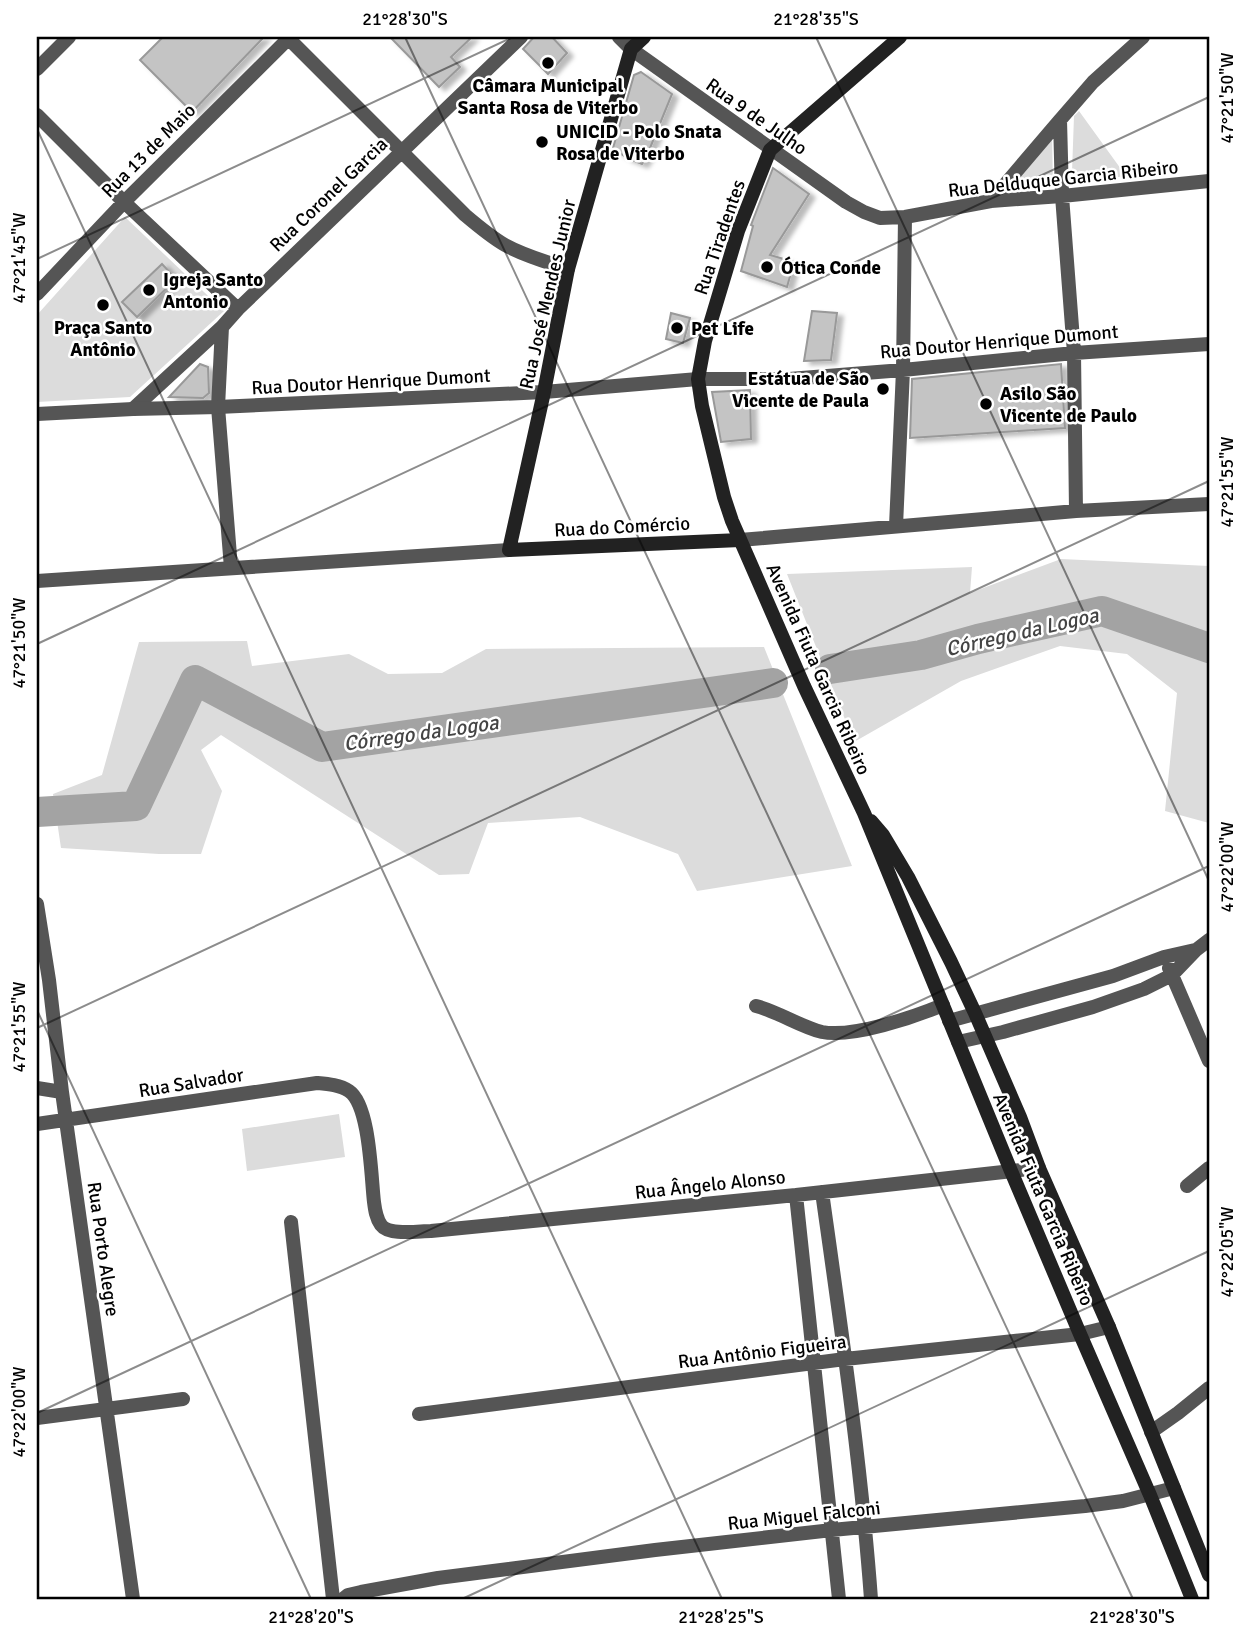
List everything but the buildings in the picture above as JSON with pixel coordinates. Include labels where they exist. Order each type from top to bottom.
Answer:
[{"type":"main road","points":[[631,49],[644,37]]},
{"type":"main road","points":[[770,150],[900,37]]},
{"type":"main road","name":"Rua José Mendes Junior","points":[[509,550],[568,269],[631,49]]},
{"type":"main road","name":"Rua Tiradentes","points":[[740,540],[724,497],[698,379],[705,341],[738,231],[770,150]]},
{"type":"main road","name":"Rua do Comércio","points":[[509,550],[740,540]]},
{"type":"main road","name":"Avenida Fiuta Garcia Ribeiro","points":[[740,540],[863,813],[1192,1599]]},
{"type":"main road","name":"Avenida Fiuta Garcia Ribeiro","points":[[863,813],[894,851],[975,1013],[1109,1327],[1209,1575]]},
{"type":"main road","points":[[929,971],[951,962]]},
{"type":"street","points":[[37,69],[69,37]]},
{"type":"street","points":[[288,37],[465,215],[507,246],[568,269]]},
{"type":"street","name":"Rua 13 de Maio","points":[[37,294],[288,37]]},
{"type":"street","name":"Rua Coronel Garcia","points":[[133,409],[222,327],[400,151],[521,37]]},
{"type":"street","name":"Rua 9 de Julho","points":[[619,37],[631,49],[770,150],[846,202],[880,218]]},
{"type":"street","points":[[991,201],[1093,82],[1141,37]]},
{"type":"street","points":[[37,115],[124,202],[238,309]]},
{"type":"street","points":[[1060,120],[1062,196],[1074,353],[1076,511]]},
{"type":"street","name":"Rua Delduque Garcia Ribeiro","points":[[880,218],[905,217],[991,201],[1209,181]]},
{"type":"street","points":[[896,526],[903,370],[905,217]]},
{"type":"street","points":[[222,327],[218,407],[231,568]]},
{"type":"street","name":"Rua Doutor Henrique Dumont","points":[[37,414],[544,392],[698,379],[789,379],[1074,353],[1209,344]]},
{"type":"street","name":"Rua do Comércio","points":[[740,540],[1076,511],[1209,504]]},
{"type":"street","name":"Rua do Comércio","points":[[37,581],[509,550]]},
{"type":"street","name":"Rua Porto Alegre","points":[[37,904],[43,979],[67,1120],[133,1599]]},
{"type":"street","points":[[958,1042],[1093,1007],[1144,989],[1172,975],[1209,940]]},
{"type":"street","points":[[949,1021],[1113,976],[1164,957],[1196,950]]},
{"type":"street","points":[[1164,957],[1209,1061]]},
{"type":"street","points":[[756,1006],[822,1032],[833,1032],[891,1023],[943,1005]]},
{"type":"street","name":"Rua Salvador","points":[[37,1124],[317,1083],[332,1085],[351,1091],[361,1105],[374,1202],[380,1224],[385,1229]]},
{"type":"street","points":[[37,1088],[62,1092]]},
{"type":"street","name":"Rua Ângelo Alonso","points":[[385,1229],[394,1232],[431,1231],[1039,1168]]},
{"type":"street","points":[[1187,1186],[1209,1168]]},
{"type":"street","points":[[822,1192],[866,1528],[871,1599]]},
{"type":"street","points":[[796,1195],[839,1599]]},
{"type":"street","points":[[291,1222],[333,1599]]},
{"type":"street","name":"Rua Antônio Figueira","points":[[419,1414],[845,1359],[1080,1334],[1109,1327]]},
{"type":"street","points":[[1151,1432],[1209,1388]]},
{"type":"street","points":[[37,1418],[183,1399]]},
{"type":"street","name":"Rua Miguel Falconi","points":[[343,1599],[361,1592],[438,1578],[832,1530],[1085,1506],[1150,1496],[1174,1488]]},
{"type":"shaded area","points":[[1079,111],[1126,176],[1080,182],[1076,180],[1072,172],[1074,116]]},
{"type":"shaded area","points":[[1052,134],[1053,186],[1008,193]]},
{"type":"shaded area","points":[[125,217],[224,311],[130,397],[37,402],[37,315]]},
{"type":"shaded area","points":[[1061,559],[1209,566],[1209,823],[1165,811],[1177,693],[1127,654],[1060,646],[961,681],[854,742],[787,574],[972,567],[970,593]]},
{"type":"shaded area","points":[[247,641],[252,666],[349,654],[388,674],[442,673],[486,649],[764,647],[852,866],[697,891],[678,854],[580,817],[488,823],[469,874],[439,875],[221,735],[201,750],[222,791],[201,854],[61,848],[53,794],[102,775],[139,642]]},
{"type":"shaded area","points":[[339,1114],[345,1157],[247,1171],[242,1129]]},
{"type":"waterway","name":"Córrego da Logoa","points":[[830,669],[921,655],[1102,611],[1209,648]]},
{"type":"waterway","name":"Córrego da Logoa","points":[[37,812],[136,806],[195,680],[322,747],[773,683]]},
{"type":"place","name":"Câmara Municipal Santa Rosa de Viterbo","points":[[548,63]]},
{"type":"place","name":"UNICID - Polo Snata Rosa de Viterbo","points":[[542,142]]},
{"type":"place","name":"Ótica Conde","points":[[767,267]]},
{"type":"place","name":"Igreja Santo Antonio","points":[[149,290]]},
{"type":"place","name":"Praça Santo Antônio","points":[[103,305]]},
{"type":"place","name":"Pet Life","points":[[677,328]]},
{"type":"place","name":"Estátua de São Vicente de Paula","points":[[883,389]]},
{"type":"place","name":"Asilo São Vicente de Paulo","points":[[986,404]]}]
